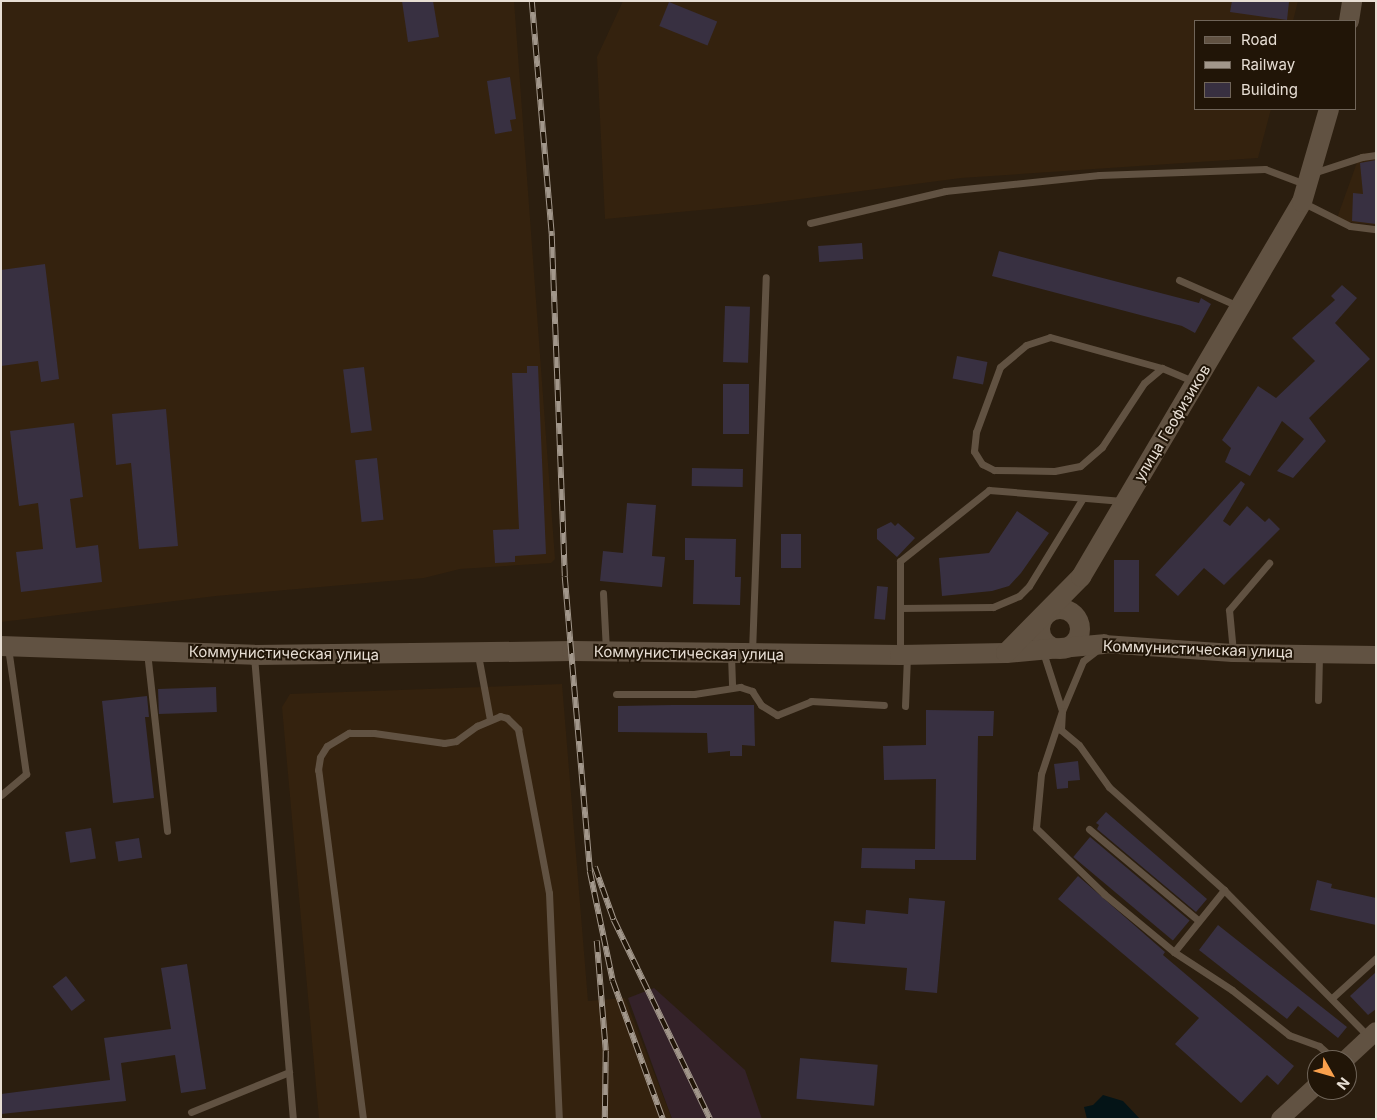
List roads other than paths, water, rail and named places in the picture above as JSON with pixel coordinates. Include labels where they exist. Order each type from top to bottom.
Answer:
[{"type":"main road","points":[[1349,20],[1352,1]]},
{"type":"main road","name":"улица Геофизиков","points":[[1307,187],[1329,110]]},
{"type":"main road","name":"улица Геофизиков","points":[[1006,654],[1020,636],[1049,612],[1081,577],[1196,383],[1307,187],[1327,148],[1339,110]]},
{"type":"main road","points":[[1081,577],[1075,603],[1079,620],[1080,629],[1076,641],[1052,649],[1040,635],[1041,622],[1049,612],[1063,609],[1074,614],[1079,620],[1087,634],[1104,644]]},
{"type":"main road","name":"Коммунистическая улица","points":[[5,646],[254,654],[606,652],[904,655],[1006,654],[1104,644]]},
{"type":"street","name":"Коммунистическая улица","points":[[1104,644],[1233,653],[1376,655]]},
{"type":"street","points":[[1355,1050],[1372,1034]]},
{"type":"street","points":[[1280,1119],[1307,1095]]},
{"type":"lane","points":[[1307,187],[1362,157],[1376,155]]},
{"type":"lane","points":[[810,223],[945,191],[1099,174],[1265,169],[1307,187],[1350,226],[1376,229]]},
{"type":"lane","points":[[752,654],[766,278]]},
{"type":"lane","points":[[1179,280],[1240,307]]},
{"type":"lane","points":[[1162,368],[1144,383],[1102,447],[1080,466],[1054,471],[994,470],[982,464],[974,451],[976,432],[1000,367],[1026,345],[1050,337],[1162,368],[1196,383]]},
{"type":"lane","points":[[905,706],[904,655],[900,608],[900,561],[989,490],[1126,502]]},
{"type":"lane","points":[[900,608],[993,607],[1019,596],[1029,586],[1083,498]]},
{"type":"lane","points":[[1233,653],[1229,610],[1269,563]]},
{"type":"lane","points":[[603,593],[606,652]]},
{"type":"lane","points":[[1104,644],[1083,661],[1062,711],[1041,774],[1036,828],[1104,894],[1174,952],[1232,990],[1289,1035],[1319,1046],[1324,1050]]},
{"type":"lane","points":[[1,795],[26,774],[5,646]]},
{"type":"lane","points":[[1052,649],[1062,711],[1061,730],[1079,745],[1109,787],[1224,890],[1332,998],[1372,1034]]},
{"type":"lane","points":[[147,650],[167,830]]},
{"type":"lane","points":[[477,652],[490,720]]},
{"type":"lane","points":[[732,653],[732,687]]},
{"type":"lane","points":[[254,654],[293,1119]]},
{"type":"lane","points":[[1318,700],[1319,654]]},
{"type":"lane","points":[[616,694],[694,694],[732,687],[752,691],[761,705],[777,715],[784,715],[811,701],[884,705]]},
{"type":"lane","points":[[363,1119],[318,770],[320,757],[327,746],[349,733],[374,733],[444,743],[456,741],[490,720],[507,718],[518,728],[546,874],[559,1119]]},
{"type":"lane","points":[[1089,829],[1199,921]]},
{"type":"lane","points":[[1174,952],[1224,890]]},
{"type":"lane","points":[[1332,998],[1376,958]]},
{"type":"lane","points":[[191,1112],[288,1072]]},
{"type":"railway","points":[[532,1],[552,236],[565,577],[590,871],[613,981],[663,1119]]},
{"type":"railway","points":[[595,867],[614,920],[710,1119]]},
{"type":"railway","points":[[597,941],[606,1051],[605,1119]]}]
